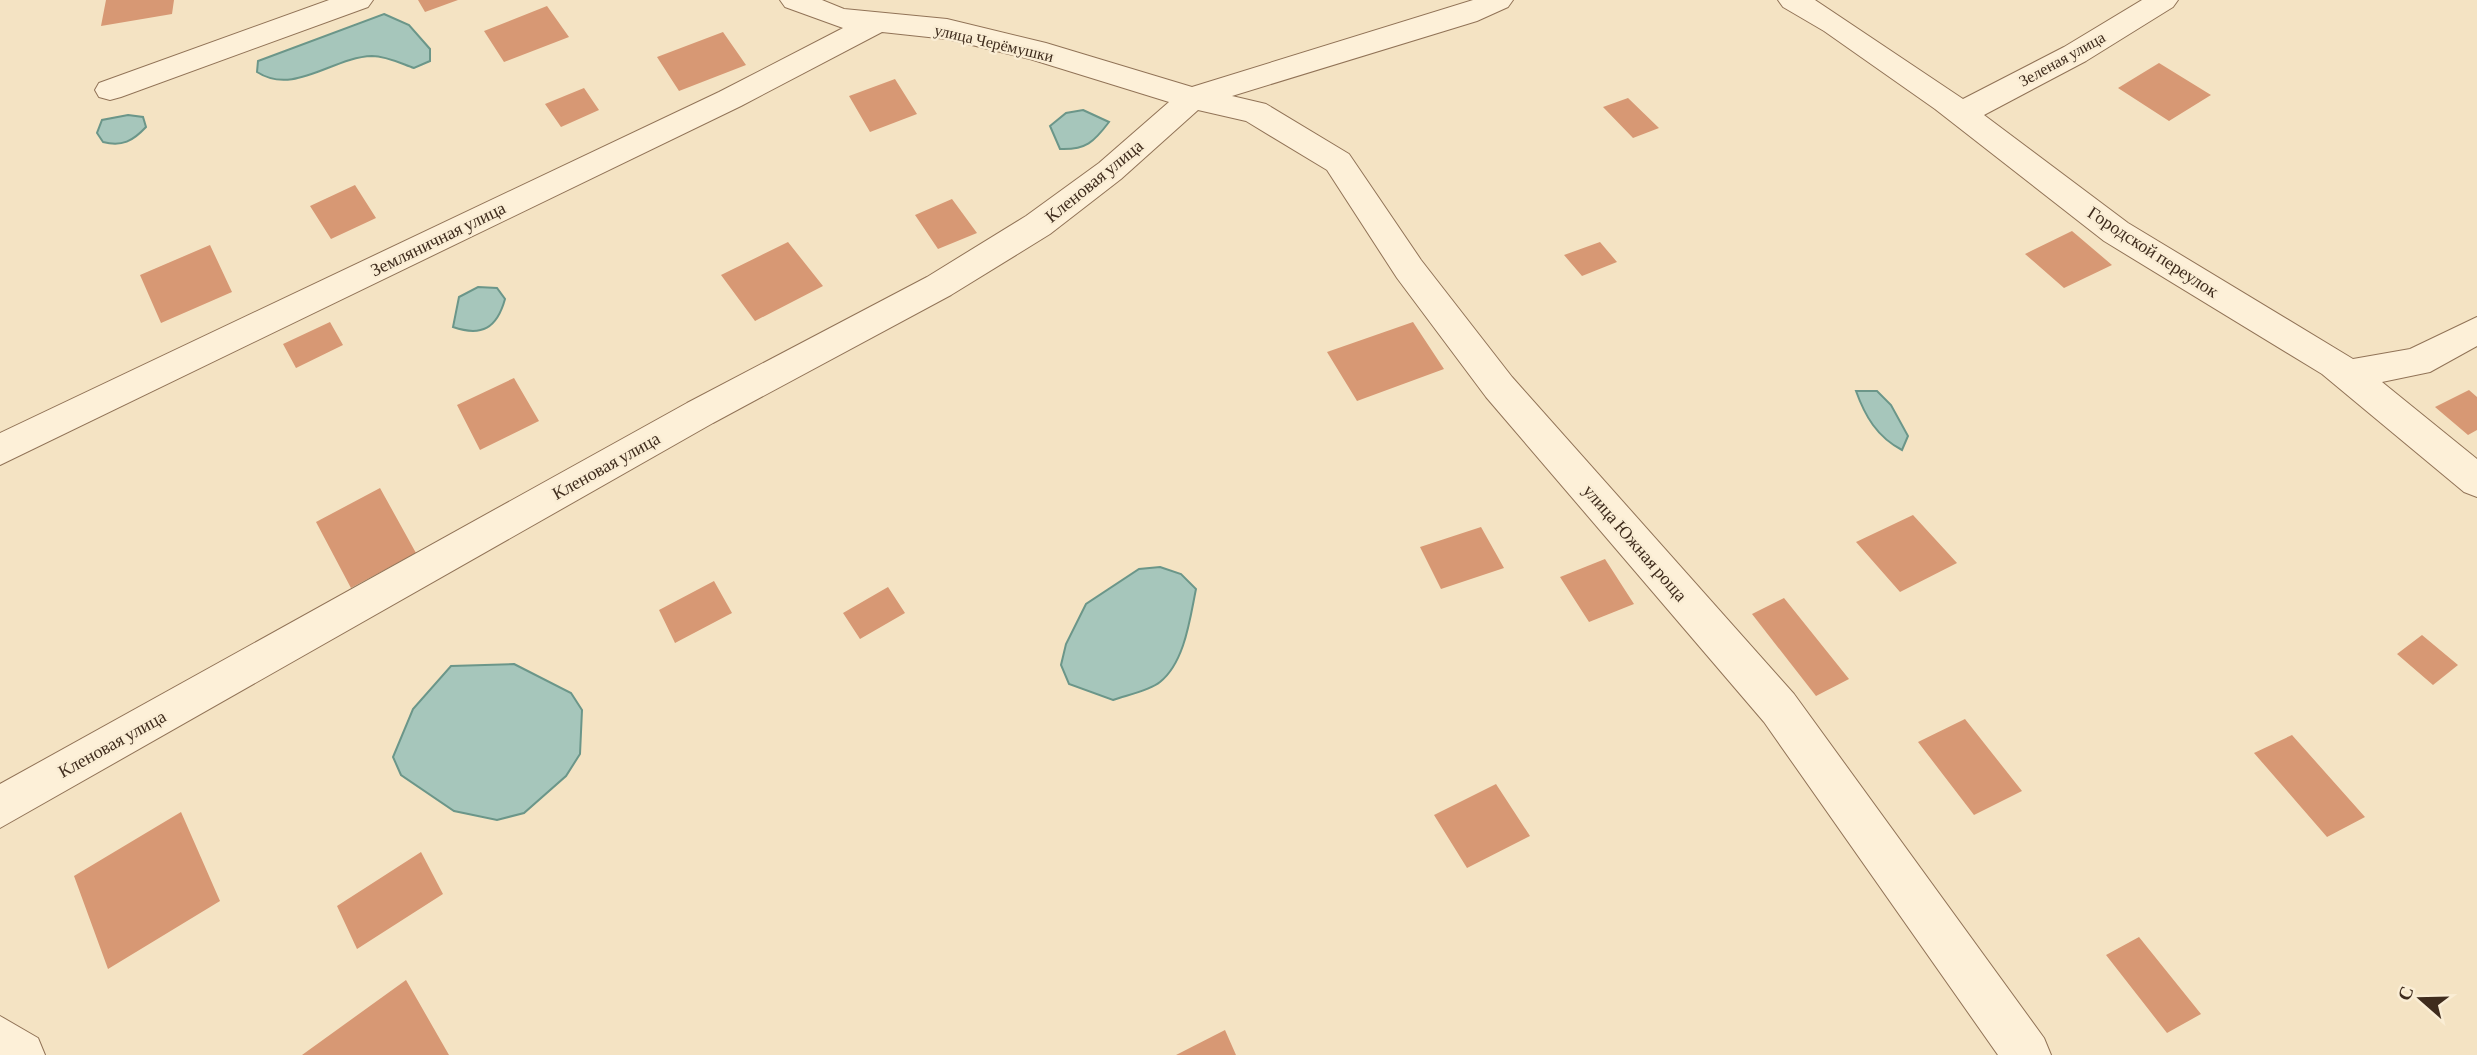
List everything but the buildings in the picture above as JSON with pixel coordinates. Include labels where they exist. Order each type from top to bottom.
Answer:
[{"type":"street","points":[[110,90],[359,0]]},
{"type":"street","name":"улица Черёмушки","points":[[795,0],[839,18],[874,24],[947,29],[1035,50],[1192,98]]},
{"type":"street","points":[[1192,98],[1466,15],[1498,0]]},
{"type":"street","name":"Городской переулок","points":[[1793,0],[1834,24],[1960,114],[2116,232],[2335,364],[2477,481]]},
{"type":"street","name":"Зеленая улица","points":[[1960,114],[2075,54],[2163,0]]},
{"type":"street","name":"Земляничная улица","points":[[0,450],[730,99],[874,24]]},
{"type":"street","name":"Кленовая улица","points":[[0,807],[700,413],[939,286],[1038,225],[1110,171],[1192,98]]},
{"type":"street","name":"улица Южная роща","points":[[1192,98],[1255,112],[1338,162],[1409,269],[1499,387],[1779,708],[2027,1055]]},
{"type":"street","points":[[2347,374],[2417,362],[2477,330]]},
{"type":"street","points":[[0,1040],[21,1055]]},
{"type":"water","points":[[384,14],[409,25],[430,49],[430,61],[414,68],[388,58],[372,56],[285,80],[257,72],[258,61]]},
{"type":"water","points":[[1083,110],[1109,122],[1089,143],[1077,148],[1060,149],[1050,126],[1066,113]]},
{"type":"water","points":[[128,115],[143,117],[146,127],[127,142],[103,142],[97,133],[102,120]]},
{"type":"water","points":[[478,287],[497,288],[505,299],[498,317],[487,328],[480,330],[453,327],[459,297]]},
{"type":"water","points":[[1856,391],[1877,391],[1891,405],[1908,436],[1902,450],[1886,439],[1873,425]]},
{"type":"water","points":[[1160,567],[1181,574],[1196,589],[1181,651],[1168,673],[1150,688],[1113,700],[1069,684],[1061,665],[1066,644],[1086,604],[1139,569]]},
{"type":"water","points":[[514,664],[571,693],[582,710],[580,754],[566,776],[524,813],[497,820],[454,811],[401,775],[393,757],[413,709],[451,666]]}]
